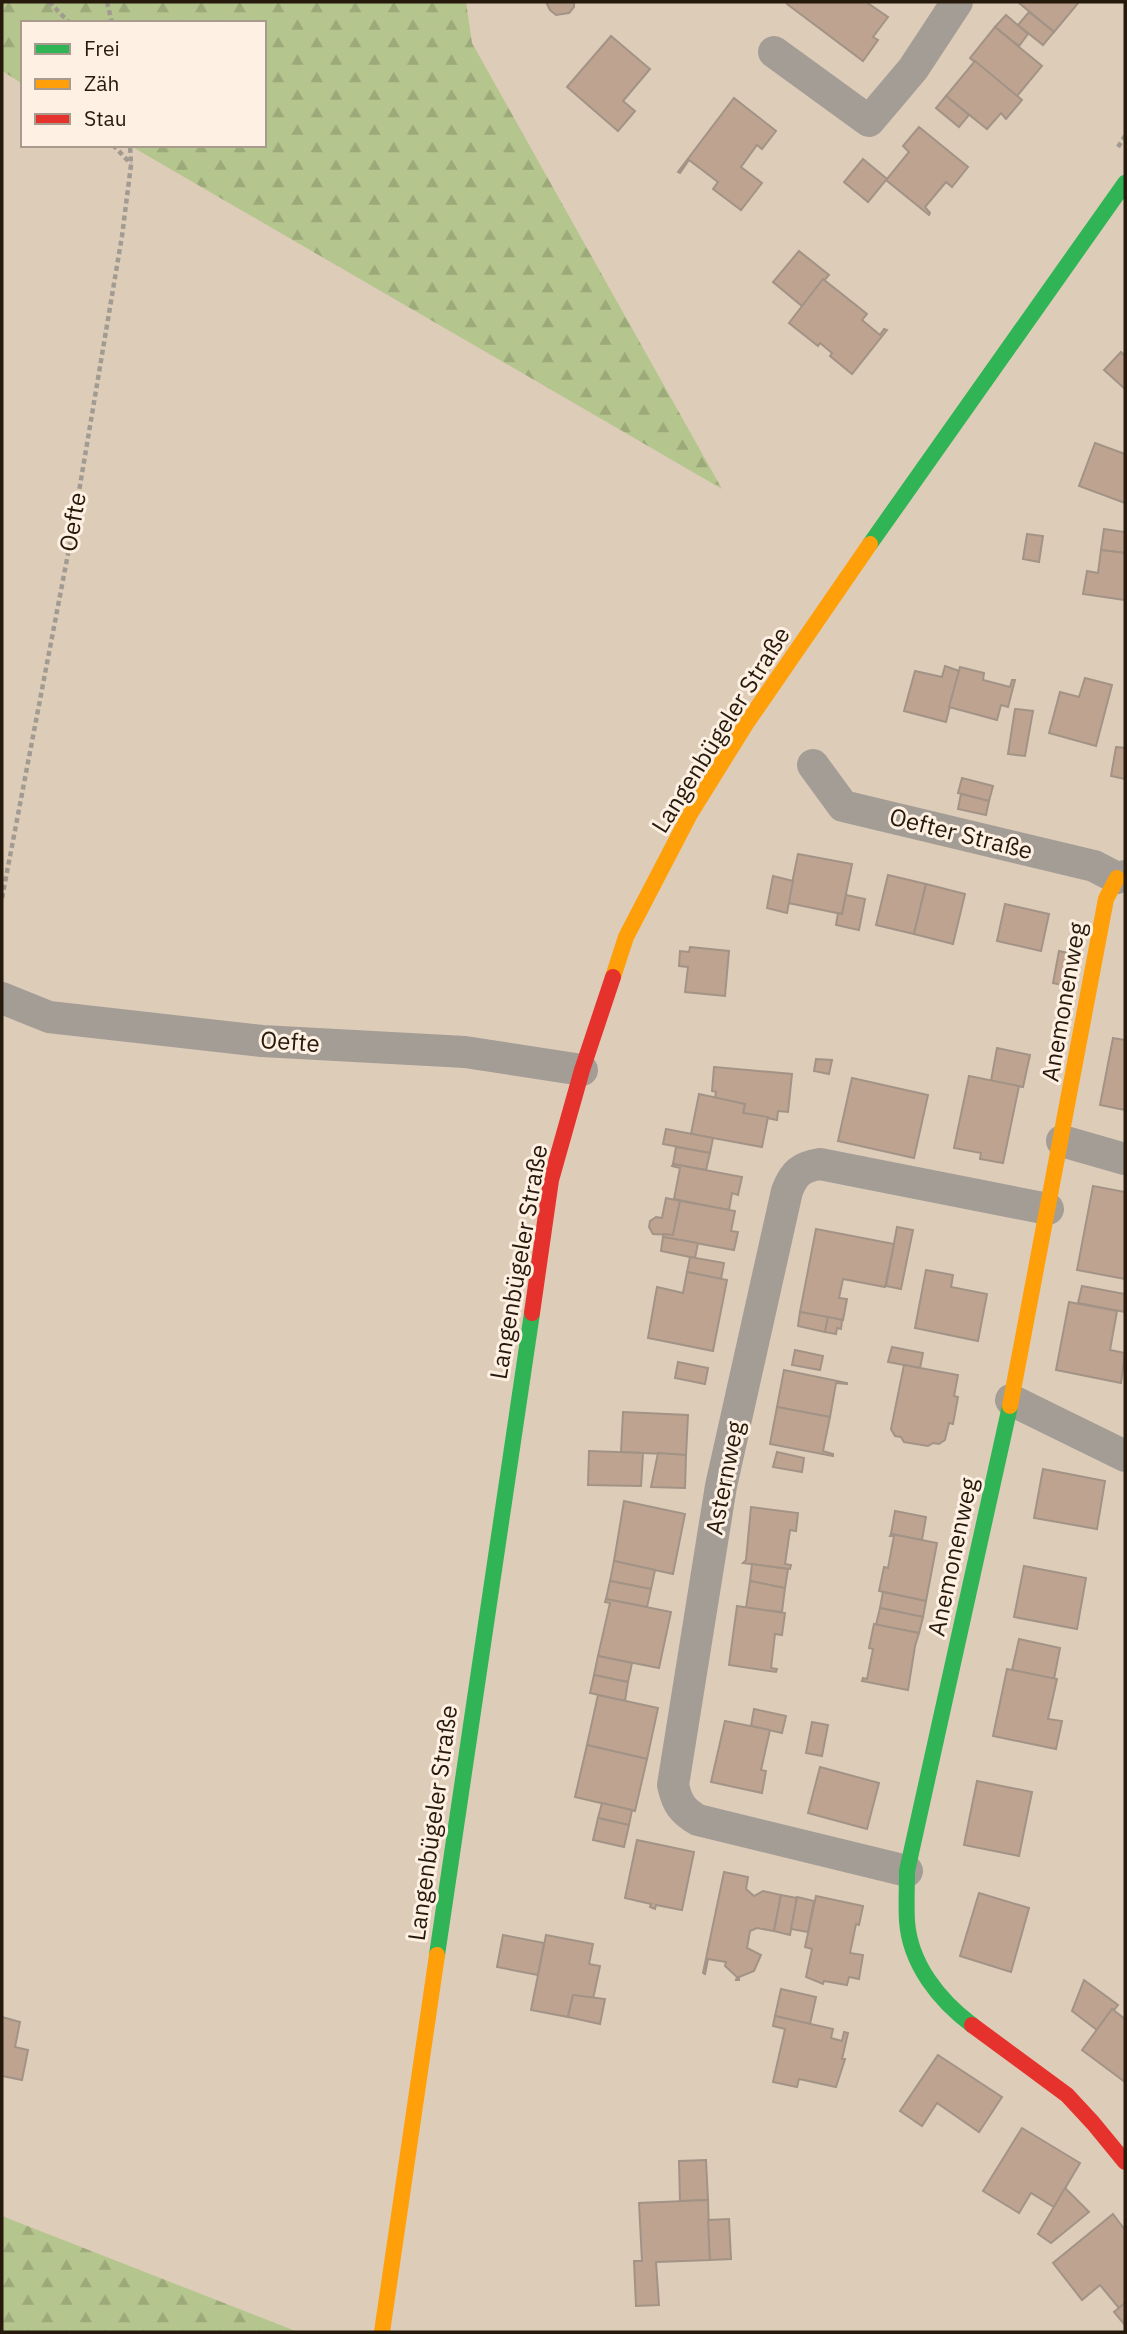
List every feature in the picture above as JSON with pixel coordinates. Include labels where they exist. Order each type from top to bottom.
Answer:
[{"type":"main road","name":"Langenbügeler Straße","points":[[382,2332],[551,1180],[582,1070],[626,937],[690,814],[746,724],[1125,183]]},
{"type":"main road","name":"Anemonenweg","points":[[1121,877],[1106,899],[1011,1400],[907,1871],[908,1926],[916,1955],[945,2004],[967,2023],[1060,2089],[1089,2118],[1125,2162]]},
{"type":"street","points":[[774,52],[869,121],[913,69],[957,2]]},
{"type":"street","name":"Oefter Straße","points":[[813,765],[843,806],[1094,866],[1121,877]]},
{"type":"street","name":"Oefte","points":[[2,998],[49,1017],[262,1041],[465,1052],[582,1070]]},
{"type":"street","points":[[1062,1141],[1125,1159]]},
{"type":"street","name":"Asternweg","points":[[907,1871],[698,1820],[685,1813],[677,1801],[673,1786],[721,1486],[787,1191],[794,1175],[805,1166],[820,1164],[1048,1209]]},
{"type":"street","points":[[1011,1400],[1125,1456]]},
{"type":"path","points":[[49,2],[68,21]]},
{"type":"path","points":[[107,2],[112,21]]},
{"type":"path","points":[[1117,148],[1125,136]]},
{"type":"path","points":[[115,147],[131,165]]},
{"type":"path","name":"Oefte","points":[[2,898],[72,533],[122,236],[131,165],[130,147]]},
{"type":"green space","points":[[2,2],[466,2],[472,43],[722,489],[132,147],[266,147],[266,21],[21,21],[21,83],[2,71]]},
{"type":"green space","points":[[2,2216],[298,2332],[2,2332]]},
{"type":"building","points":[[546,2],[574,2],[574,7],[569,13],[556,15]]},
{"type":"building","points":[[866,2],[888,17],[873,37],[878,40],[863,61],[787,4]]},
{"type":"building","points":[[1018,2],[1079,2],[1054,32]]},
{"type":"building","points":[[1029,12],[1054,32],[1043,45],[1018,25]]},
{"type":"building","points":[[1006,15],[1028,34],[1019,46],[995,27]]},
{"type":"building","points":[[995,27],[1042,66],[1017,96],[970,58]]},
{"type":"building","points":[[611,36],[650,69],[623,101],[635,111],[618,131],[567,87]]},
{"type":"building","points":[[975,61],[1022,100],[1006,119],[1001,113],[987,129],[946,96]]},
{"type":"building","points":[[946,96],[969,115],[959,127],[936,108]]},
{"type":"building","points":[[734,98],[776,131],[762,149],[757,145],[741,167],[762,183],[741,210],[713,189],[718,182],[689,160],[680,173],[678,172]]},
{"type":"building","points":[[919,127],[968,167],[952,187],[946,182],[925,207],[929,215],[886,180],[909,152],[903,146]]},
{"type":"building","points":[[863,159],[887,179],[868,202],[844,182]]},
{"type":"building","points":[[799,251],[829,275],[802,306],[773,282]]},
{"type":"building","points":[[823,279],[867,314],[862,320],[880,335],[884,329],[887,330],[852,374],[830,356],[832,353],[820,343],[818,346],[789,323]]},
{"type":"building","points":[[1121,352],[1125,356],[1125,389],[1104,370]]},
{"type":"building","points":[[1095,443],[1125,454],[1125,503],[1079,486]]},
{"type":"building","points":[[1104,529],[1125,532],[1125,553],[1101,550]]},
{"type":"building","points":[[1027,534],[1043,536],[1039,562],[1023,559]]},
{"type":"building","points":[[1101,550],[1125,553],[1125,600],[1083,594],[1087,571],[1098,573]]},
{"type":"building","points":[[945,666],[959,671],[946,722],[904,711],[915,671],[942,677]]},
{"type":"building","points":[[960,667],[984,673],[983,680],[1010,687],[1012,680],[1015,680],[1008,707],[1001,705],[997,720],[949,707]]},
{"type":"building","points":[[1085,678],[1112,685],[1096,746],[1049,733],[1060,692],[1079,697]]},
{"type":"building","points":[[1015,709],[1033,711],[1025,756],[1008,754]]},
{"type":"building","points":[[1116,747],[1125,748],[1125,779],[1111,776]]},
{"type":"building","points":[[962,778],[993,786],[989,801],[958,793]]},
{"type":"building","points":[[961,794],[989,801],[986,815],[958,809]]},
{"type":"building","points":[[798,854],[852,864],[842,914],[788,903]]},
{"type":"building","points":[[888,875],[926,884],[914,934],[876,925]]},
{"type":"building","points":[[773,876],[793,881],[787,913],[767,908]]},
{"type":"building","points":[[926,884],[965,894],[953,944],[914,934]]},
{"type":"building","points":[[846,895],[865,899],[859,930],[836,925],[838,913],[842,914]]},
{"type":"building","points":[[1005,904],[1049,914],[1041,951],[997,941]]},
{"type":"building","points":[[690,947],[729,951],[725,996],[685,992],[688,967],[679,966],[680,951],[689,952]]},
{"type":"building","points":[[1059,951],[1077,955],[1071,987],[1053,983]]},
{"type":"building","points":[[1113,1038],[1125,1040],[1125,1110],[1100,1105]]},
{"type":"building","points":[[997,1048],[1030,1055],[1023,1087],[991,1081]]},
{"type":"building","points":[[816,1059],[832,1060],[829,1074],[814,1071]]},
{"type":"building","points":[[714,1067],[792,1074],[788,1112],[778,1111],[777,1120],[743,1113],[745,1104],[715,1098],[716,1092],[712,1091]]},
{"type":"building","points":[[969,1076],[1019,1086],[1003,1163],[980,1159],[981,1153],[954,1148]]},
{"type":"building","points":[[852,1078],[928,1095],[914,1158],[838,1141]]},
{"type":"building","points":[[699,1094],[745,1104],[743,1113],[768,1117],[762,1147],[691,1134]]},
{"type":"building","points":[[666,1129],[713,1138],[710,1153],[663,1144]]},
{"type":"building","points":[[676,1147],[710,1153],[706,1170],[673,1164]]},
{"type":"building","points":[[673,1164],[742,1177],[738,1195],[732,1193],[729,1210],[674,1199],[680,1168],[672,1166]]},
{"type":"building","points":[[1093,1186],[1125,1192],[1125,1279],[1077,1270]]},
{"type":"building","points":[[666,1198],[680,1201],[673,1235],[653,1234],[649,1227],[650,1221],[656,1217],[662,1218]]},
{"type":"building","points":[[680,1201],[735,1211],[731,1231],[738,1232],[734,1250],[663,1237],[664,1234],[673,1235]]},
{"type":"building","points":[[897,1227],[913,1230],[901,1289],[886,1286]]},
{"type":"building","points":[[816,1229],[894,1244],[885,1287],[843,1279],[839,1298],[847,1299],[843,1320],[800,1312]]},
{"type":"building","points":[[663,1237],[698,1243],[695,1258],[661,1251]]},
{"type":"building","points":[[690,1257],[724,1263],[721,1279],[687,1272]]},
{"type":"building","points":[[926,1270],[953,1275],[951,1287],[987,1294],[978,1341],[915,1328]]},
{"type":"building","points":[[687,1272],[727,1280],[713,1351],[648,1338],[657,1287],[683,1293]]},
{"type":"building","points":[[1082,1286],[1125,1294],[1125,1312],[1078,1303]]},
{"type":"building","points":[[1069,1302],[1117,1311],[1110,1350],[1125,1353],[1121,1383],[1056,1370]]},
{"type":"building","points":[[800,1312],[828,1317],[825,1332],[798,1326]]},
{"type":"building","points":[[828,1317],[842,1320],[841,1329],[837,1328],[836,1334],[825,1332]]},
{"type":"building","points":[[892,1347],[923,1353],[920,1368],[888,1362]]},
{"type":"building","points":[[795,1350],[823,1356],[820,1370],[792,1365]]},
{"type":"building","points":[[678,1362],[708,1368],[705,1384],[675,1378]]},
{"type":"building","points":[[904,1365],[958,1375],[954,1396],[958,1397],[953,1424],[949,1423],[945,1440],[939,1444],[928,1446],[904,1442],[901,1437],[895,1436],[891,1429]]},
{"type":"building","points":[[784,1370],[847,1383],[836,1383],[830,1417],[777,1407]]},
{"type":"building","points":[[777,1407],[830,1417],[823,1451],[833,1456],[770,1444]]},
{"type":"building","points":[[623,1412],[688,1415],[686,1455],[621,1452]]},
{"type":"building","points":[[589,1451],[643,1453],[641,1486],[588,1485]]},
{"type":"building","points":[[777,1452],[804,1458],[802,1472],[773,1467]]},
{"type":"building","points":[[658,1453],[686,1455],[685,1488],[651,1487]]},
{"type":"building","points":[[1043,1469],[1105,1481],[1097,1529],[1034,1518]]},
{"type":"building","points":[[624,1501],[685,1514],[673,1574],[614,1561]]},
{"type":"building","points":[[751,1507],[798,1513],[796,1531],[790,1530],[785,1564],[791,1565],[790,1569],[743,1563],[746,1560]]},
{"type":"building","points":[[895,1511],[926,1517],[922,1540],[891,1534]]},
{"type":"building","points":[[891,1534],[937,1543],[926,1601],[879,1591],[884,1567],[888,1568],[894,1536],[890,1536]]},
{"type":"building","points":[[614,1561],[655,1570],[651,1589],[610,1581]]},
{"type":"building","points":[[752,1564],[788,1569],[785,1588],[750,1581]]},
{"type":"building","points":[[1024,1566],[1086,1578],[1077,1629],[1014,1617]]},
{"type":"building","points":[[610,1581],[651,1589],[647,1607],[606,1599]]},
{"type":"building","points":[[750,1581],[785,1588],[782,1612],[746,1608]]},
{"type":"building","points":[[883,1592],[926,1601],[923,1617],[880,1608]]},
{"type":"building","points":[[606,1599],[671,1612],[659,1668],[598,1656],[610,1603],[605,1602]]},
{"type":"building","points":[[737,1606],[785,1613],[782,1635],[775,1634],[771,1668],[777,1669],[776,1672],[729,1665]]},
{"type":"building","points":[[880,1608],[923,1617],[919,1633],[876,1625]]},
{"type":"building","points":[[874,1624],[919,1633],[908,1690],[862,1681],[863,1678],[867,1679],[873,1649],[869,1648]]},
{"type":"building","points":[[1019,1639],[1060,1648],[1054,1679],[1012,1670]]},
{"type":"building","points":[[598,1656],[632,1663],[628,1682],[594,1675]]},
{"type":"building","points":[[1007,1669],[1057,1679],[1048,1719],[1062,1721],[1056,1749],[993,1736]]},
{"type":"building","points":[[594,1675],[628,1682],[625,1701],[590,1693]]},
{"type":"building","points":[[598,1695],[658,1708],[647,1759],[587,1745]]},
{"type":"building","points":[[754,1709],[786,1716],[782,1733],[751,1726]]},
{"type":"building","points":[[725,1721],[770,1730],[761,1770],[766,1771],[762,1793],[711,1782]]},
{"type":"building","points":[[812,1722],[828,1725],[822,1756],[806,1753]]},
{"type":"building","points":[[587,1745],[647,1759],[635,1811],[575,1797]]},
{"type":"building","points":[[820,1767],[879,1783],[867,1829],[808,1813]]},
{"type":"building","points":[[977,1781],[1032,1792],[1019,1856],[964,1845]]},
{"type":"building","points":[[602,1803],[632,1810],[629,1825],[598,1818]]},
{"type":"building","points":[[598,1818],[629,1825],[624,1847],[593,1840]]},
{"type":"building","points":[[637,1840],[694,1852],[682,1910],[656,1905],[655,1909],[650,1907],[651,1904],[625,1898]]},
{"type":"building","points":[[724,1872],[748,1877],[746,1889],[754,1896],[763,1891],[781,1895],[774,1931],[757,1928],[750,1931],[747,1948],[761,1955],[754,1971],[739,1977],[739,1980],[736,1980],[737,1977],[725,1966],[726,1962],[708,1959],[705,1974],[703,1973]]},
{"type":"building","points":[[979,1893],[1029,1908],[1011,1972],[960,1956]]},
{"type":"building","points":[[781,1895],[797,1898],[790,1935],[774,1931]]},
{"type":"building","points":[[816,1896],[863,1906],[850,1953],[863,1955],[859,1979],[849,1977],[847,1985],[824,1981],[823,1984],[806,1977],[812,1949],[805,1947]]},
{"type":"building","points":[[797,1897],[814,1901],[808,1932],[791,1929]]},
{"type":"building","points":[[503,1935],[544,1943],[538,1975],[497,1967]]},
{"type":"building","points":[[546,1935],[593,1944],[589,1964],[600,1966],[593,1999],[573,1995],[568,2017],[531,2010]]},
{"type":"building","points":[[1084,1980],[1118,2005],[1097,2030],[1072,2011]]},
{"type":"building","points":[[781,1989],[816,1997],[810,2024],[775,2016]]},
{"type":"building","points":[[573,1995],[605,1999],[600,2024],[568,2017]]},
{"type":"building","points":[[1112,2009],[1125,2019],[1125,2082],[1082,2050]]},
{"type":"building","points":[[775,2016],[833,2029],[831,2038],[842,2041],[844,2032],[848,2033],[842,2059],[845,2059],[836,2087],[799,2079],[797,2087],[773,2082],[785,2029],[773,2026]]},
{"type":"building","points":[[2,2017],[20,2022],[15,2047],[28,2050],[22,2080],[2,2076]]},
{"type":"building","points":[[938,2055],[1002,2097],[979,2132],[937,2103],[922,2126],[900,2111]]},
{"type":"building","points":[[1022,2128],[1080,2163],[1054,2207],[1031,2193],[1019,2213],[983,2191]]},
{"type":"building","points":[[706,2160],[708,2200],[680,2201],[679,2161]]},
{"type":"building","points":[[1065,2188],[1089,2212],[1051,2243],[1038,2234]]},
{"type":"building","points":[[708,2200],[710,2260],[656,2262],[659,2305],[636,2306],[634,2261],[642,2261],[639,2203]]},
{"type":"building","points":[[1113,2214],[1125,2230],[1125,2303],[1119,2308],[1100,2285],[1082,2300],[1053,2263]]},
{"type":"building","points":[[729,2219],[731,2259],[710,2260],[708,2220]]},
{"type":"building","points":[[1125,2303],[1125,2323],[1124,2324],[1114,2312]]},
{"type":"traffic: fast","points":[[870,544],[1125,183]]},
{"type":"traffic: fast","points":[[437,1955],[532,1313]]},
{"type":"traffic: fast","points":[[972,2025],[948,2004],[928,1980],[914,1952],[907,1921],[907,1871],[1010,1406]]},
{"type":"traffic: slow","points":[[613,977],[626,937],[690,814],[746,724],[870,544]]},
{"type":"traffic: slow","points":[[1010,1406],[1106,899],[1117,878]]},
{"type":"traffic: slow","points":[[382,2332],[437,1955]]},
{"type":"traffic: jam","points":[[532,1313],[551,1180],[582,1070],[613,977]]},
{"type":"traffic: jam","points":[[972,2025],[1067,2095],[1125,2162]]}]
